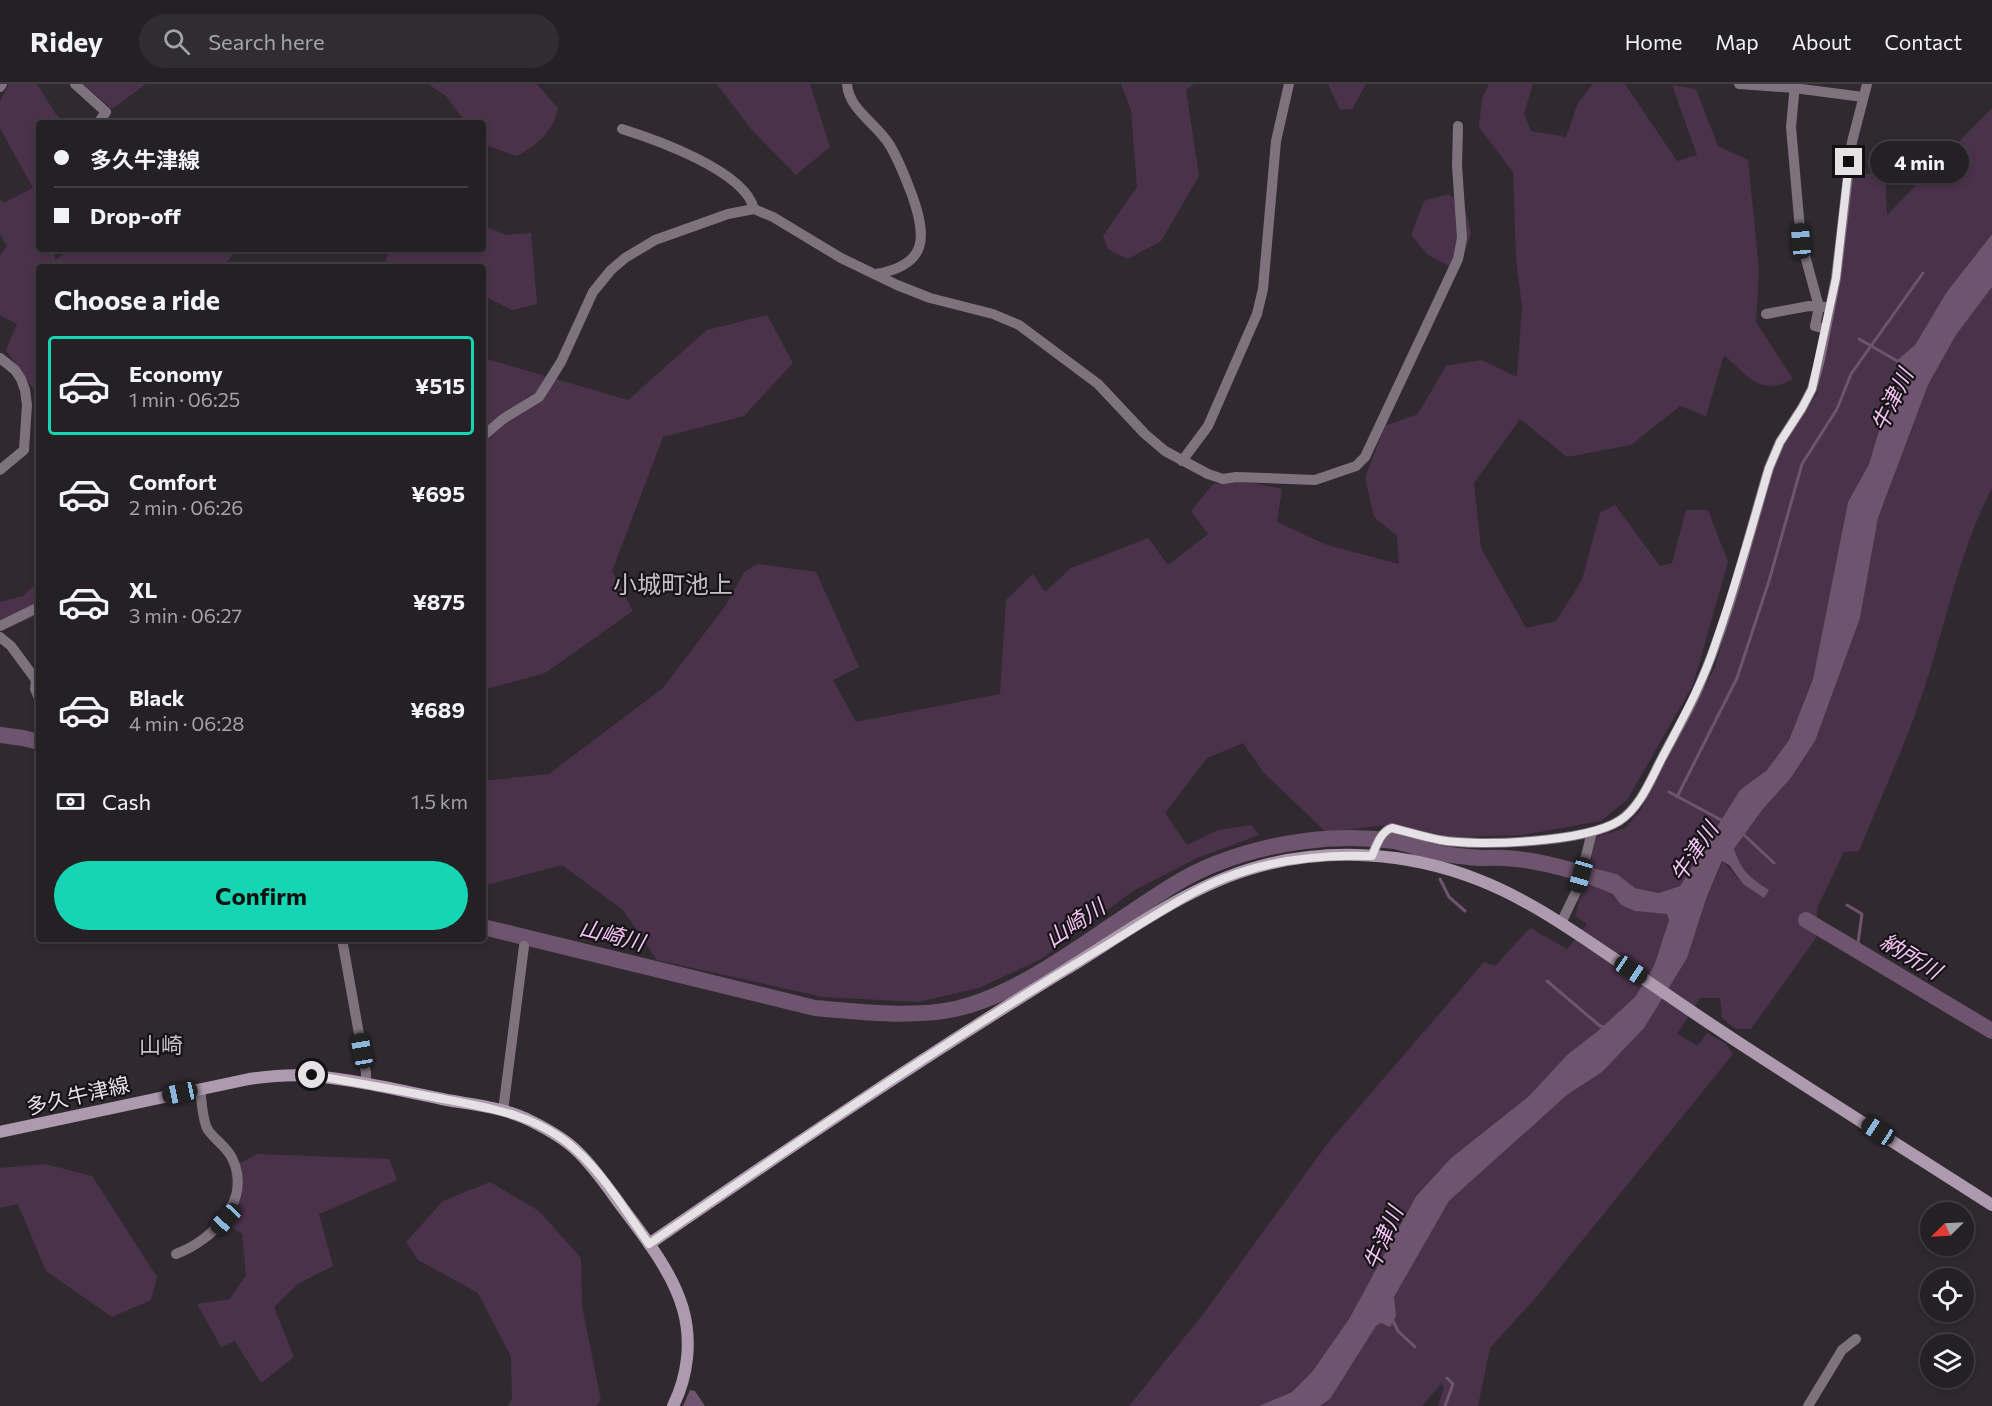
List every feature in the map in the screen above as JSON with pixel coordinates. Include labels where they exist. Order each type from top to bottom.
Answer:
[{"type":"street","points":[[75,84],[106,112],[100,120]]},
{"type":"street","points":[[848,84],[849,95],[855,106],[880,131],[890,145],[902,169],[921,222],[921,243],[911,259],[894,271],[876,274]]},
{"type":"street","points":[[1182,461],[1208,426],[1257,314],[1263,290],[1276,141],[1289,84]]},
{"type":"street","points":[[1739,84],[1795,86],[1863,97]]},
{"type":"street","points":[[1824,307],[1836,278],[1852,142],[1867,84]]},
{"type":"street","points":[[1373,851],[1388,828],[1440,840],[1478,844],[1522,842],[1592,832],[1622,820],[1634,808],[1647,787],[1697,690],[1716,644],[1769,468],[1780,442],[1812,389],[1825,329],[1824,307],[1801,241],[1791,127],[1795,86]]},
{"type":"street","points":[[486,433],[503,419],[540,398],[561,362],[593,292],[611,270],[625,258],[655,240],[728,214],[754,209],[762,211],[863,270],[897,285],[930,298],[993,314],[1019,325],[1098,384],[1145,434],[1165,451],[1182,461],[1223,479],[1236,477],[1299,481],[1330,477],[1356,466],[1365,458],[1458,259],[1462,238],[1457,166],[1458,126]]},
{"type":"street","points":[[622,129],[649,137],[726,174],[747,193],[754,209]]},
{"type":"street","points":[[1766,314],[1809,306],[1824,307]]},
{"type":"street","points":[[0,358],[21,378],[27,405],[24,450],[0,470]]},
{"type":"street","points":[[0,626],[36,608]]},
{"type":"street","points":[[0,637],[10,646],[36,681]]},
{"type":"street","points":[[1561,923],[1578,888],[1592,832]]},
{"type":"street","points":[[649,1244],[875,1090],[989,1016],[1184,897],[1224,878],[1256,867],[1294,858],[1373,851],[1432,864],[1479,880],[1523,899],[1992,1205]]},
{"type":"street","points":[[343,942],[366,1084]]},
{"type":"street","points":[[503,1111],[524,946]]},
{"type":"street","name":"多久牛津線","points":[[0,1132],[200,1089],[275,1076],[312,1075],[503,1111],[529,1119],[546,1128],[576,1150],[595,1170],[649,1244],[668,1276],[683,1308],[687,1338],[685,1376],[673,1406]]},
{"type":"street","points":[[176,1254],[210,1236],[226,1219],[237,1194],[239,1175],[231,1156],[207,1128],[200,1089]]},
{"type":"street","points":[[1808,1406],[1842,1350],[1856,1339]]},
{"type":"shaded area","points":[[9,84],[37,84],[55,113],[63,120],[36,120],[36,252],[53,252],[56,260],[67,252],[235,252],[225,264],[36,264],[36,393],[6,350],[17,324],[0,315],[0,256],[7,246],[0,234],[0,199],[4,203],[33,188],[0,128],[0,101]]},
{"type":"shaded area","points":[[83,84],[146,84],[112,109]]},
{"type":"shaded area","points":[[428,84],[537,84],[558,108],[556,117],[543,137],[531,148],[516,156],[486,145],[486,120],[464,120],[446,96]]},
{"type":"shaded area","points":[[717,84],[810,84],[830,147],[796,175],[751,129]]},
{"type":"shaded area","points":[[1121,84],[1194,84],[1186,90],[1199,176],[1161,241],[1128,259],[1108,249],[1103,236],[1137,187],[1131,110]]},
{"type":"shaded area","points":[[1328,84],[1366,84],[1352,109],[1340,110]]},
{"type":"shaded area","points":[[1489,84],[1533,84],[1524,114],[1531,131],[1566,137],[1578,103],[1593,84],[1625,84],[1677,161],[1697,155],[1672,85],[1696,89],[1718,146],[1748,160],[1759,271],[1756,322],[1793,379],[1771,386],[1763,385],[1748,377],[1724,355],[1706,416],[1680,406],[1631,445],[1567,457],[1520,419],[1474,483],[1481,548],[1526,628],[1556,621],[1582,580],[1600,513],[1615,505],[1660,566],[1672,563],[1686,510],[1708,510],[1728,562],[1693,685],[1627,800],[1601,821],[1523,835],[1453,837],[1387,825],[1326,832],[1263,772],[1243,743],[1207,758],[1165,813],[1187,845],[1218,830],[1251,825],[1259,835],[1197,858],[1133,891],[1041,959],[979,988],[918,1002],[823,997],[657,960],[623,910],[562,865],[486,885],[486,781],[549,774],[663,688],[726,605],[744,572],[758,564],[816,572],[859,667],[833,680],[856,722],[1000,694],[1006,600],[1033,574],[1045,592],[1071,568],[1148,538],[1168,565],[1208,534],[1191,511],[1213,484],[1244,481],[1282,489],[1277,522],[1327,545],[1399,564],[1397,536],[1374,517],[1365,477],[1385,426],[1418,414],[1446,366],[1482,360],[1517,377],[1522,307],[1516,258],[1513,172],[1479,127],[1482,98]]},
{"type":"shaded area","points":[[1992,108],[1992,234],[1946,293],[1915,345],[1896,361],[1900,381],[1880,427],[1869,464],[1848,502],[1813,679],[1789,740],[1767,770],[1740,790],[1680,886],[1659,893],[1635,888],[1617,874],[1589,867],[1596,837],[1625,828],[1640,811],[1715,667],[1778,453],[1817,393],[1841,264],[1843,176],[1885,172],[1887,215]]},
{"type":"shaded area","points":[[1448,194],[1464,204],[1471,233],[1462,261],[1449,266],[1428,255],[1411,235],[1424,201]]},
{"type":"shaded area","points":[[486,226],[506,235],[531,233],[537,304],[512,310],[486,297],[486,264],[385,264],[388,252],[486,252]]},
{"type":"shaded area","points":[[1992,287],[1992,488],[1961,564],[1931,669],[1908,734],[1859,851],[1844,852],[1817,908],[1816,938],[1751,1029],[1736,1029],[1722,1018],[1720,998],[1700,998],[1677,1034],[1698,1046],[1707,1033],[1725,1043],[1733,1054],[1538,1295],[1490,1348],[1478,1406],[1438,1406],[1444,1387],[1441,1384],[1422,1406],[1320,1406],[1330,1399],[1376,1326],[1381,1322],[1449,1201],[1567,1095],[1602,1072],[1706,899],[1723,861],[1743,884],[1765,897],[1768,890],[1747,873],[1734,849],[1762,810],[1790,779],[1860,618],[1878,518],[1928,385],[1956,335]]},
{"type":"shaded area","points":[[767,315],[793,363],[744,416],[663,437],[612,571],[633,611],[545,673],[486,689],[486,359],[628,400],[707,330]]},
{"type":"shaded area","points":[[36,584],[36,615],[0,630],[0,602],[23,596]]},
{"type":"shaded area","points":[[1585,883],[1613,894],[1621,905],[1635,911],[1667,913],[1669,920],[1654,966],[1635,997],[1567,1055],[1528,1097],[1451,1158],[1416,1195],[1349,1319],[1312,1373],[1292,1392],[1259,1406],[1129,1406],[1204,1313],[1328,1143],[1484,962],[1495,966],[1530,928],[1567,949],[1587,924],[1575,916]]},
{"type":"shaded area","points":[[257,1154],[389,1159],[397,1180],[319,1214],[333,1266],[299,1283],[274,1307],[294,1357],[261,1383],[235,1341],[221,1347],[197,1304],[230,1299],[246,1275],[242,1234],[220,1219],[232,1192],[231,1168]]},
{"type":"shaded area","points":[[45,1164],[92,1176],[157,1277],[151,1300],[112,1317],[46,1271],[18,1204],[0,1208],[0,1168]]},
{"type":"shaded area","points":[[490,1182],[539,1211],[581,1258],[582,1306],[601,1401],[595,1406],[508,1406],[512,1399],[511,1357],[478,1293],[418,1260],[406,1242],[443,1201]]},
{"type":"water","name":"牛津川","points":[[1992,234],[1992,287],[1956,335],[1928,385],[1878,518],[1860,618],[1815,741],[1790,779],[1762,810],[1734,849],[1747,873],[1769,890],[1764,898],[1743,884],[1729,865],[1722,861],[1706,899],[1687,958],[1644,1028],[1602,1072],[1567,1095],[1449,1201],[1394,1297],[1396,1316],[1390,1327],[1381,1323],[1376,1326],[1330,1399],[1320,1406],[1259,1406],[1292,1392],[1312,1372],[1349,1319],[1416,1196],[1451,1158],[1528,1097],[1567,1055],[1635,997],[1654,966],[1669,920],[1667,914],[1635,911],[1621,905],[1613,894],[1585,883],[1589,867],[1617,874],[1635,888],[1659,893],[1680,886],[1740,790],[1767,770],[1789,740],[1813,679],[1848,502],[1869,464],[1880,427],[1900,381],[1896,361],[1915,345],[1946,293]]},
{"type":"water","points":[[690,1390],[695,1391],[705,1406],[683,1406]]},
{"type":"waterway","points":[[1677,797],[1737,678],[1769,581],[1802,464],[1837,409],[1851,374],[1923,273]]},
{"type":"waterway","name":"牛津川","points":[[1859,339],[1899,362]]},
{"type":"waterway","name":"山崎川","points":[[0,735],[36,741]]},
{"type":"waterway","name":"牛津川","points":[[1669,792],[1725,822]]},
{"type":"waterway","points":[[1743,834],[1774,863]]},
{"type":"waterway","name":"山崎川","points":[[486,928],[815,1008],[921,1013],[955,1009],[997,995],[1038,974],[1189,876],[1236,856],[1281,845],[1349,838],[1394,841],[1432,852],[1474,858],[1505,858],[1552,865],[1598,878]]},
{"type":"waterway","points":[[1440,879],[1449,897],[1465,911]]},
{"type":"waterway","points":[[1847,905],[1862,914],[1857,950]]},
{"type":"waterway","name":"納所川","points":[[1806,920],[1992,1031]]},
{"type":"waterway","points":[[1547,981],[1604,1027]]},
{"type":"waterway","points":[[1392,1319],[1398,1331],[1415,1347]]},
{"type":"waterway","points":[[1445,1406],[1453,1384],[1447,1378]]},
{"type":"district","name":"小城町池上","points":[[673,585]]},
{"type":"district","name":"山崎","points":[[161,1045]]},
{"type":"route","points":[[312,1075],[503,1111],[529,1119],[554,1133],[576,1150],[595,1170],[649,1244],[875,1090],[989,1016],[1184,897],[1224,878],[1294,858],[1337,855],[1372,856],[1375,847],[1388,828],[1440,840],[1478,844],[1522,842],[1592,832],[1622,820],[1634,808],[1647,787],[1697,690],[1716,644],[1769,468],[1780,442],[1812,389],[1836,278],[1849,162]]}]
